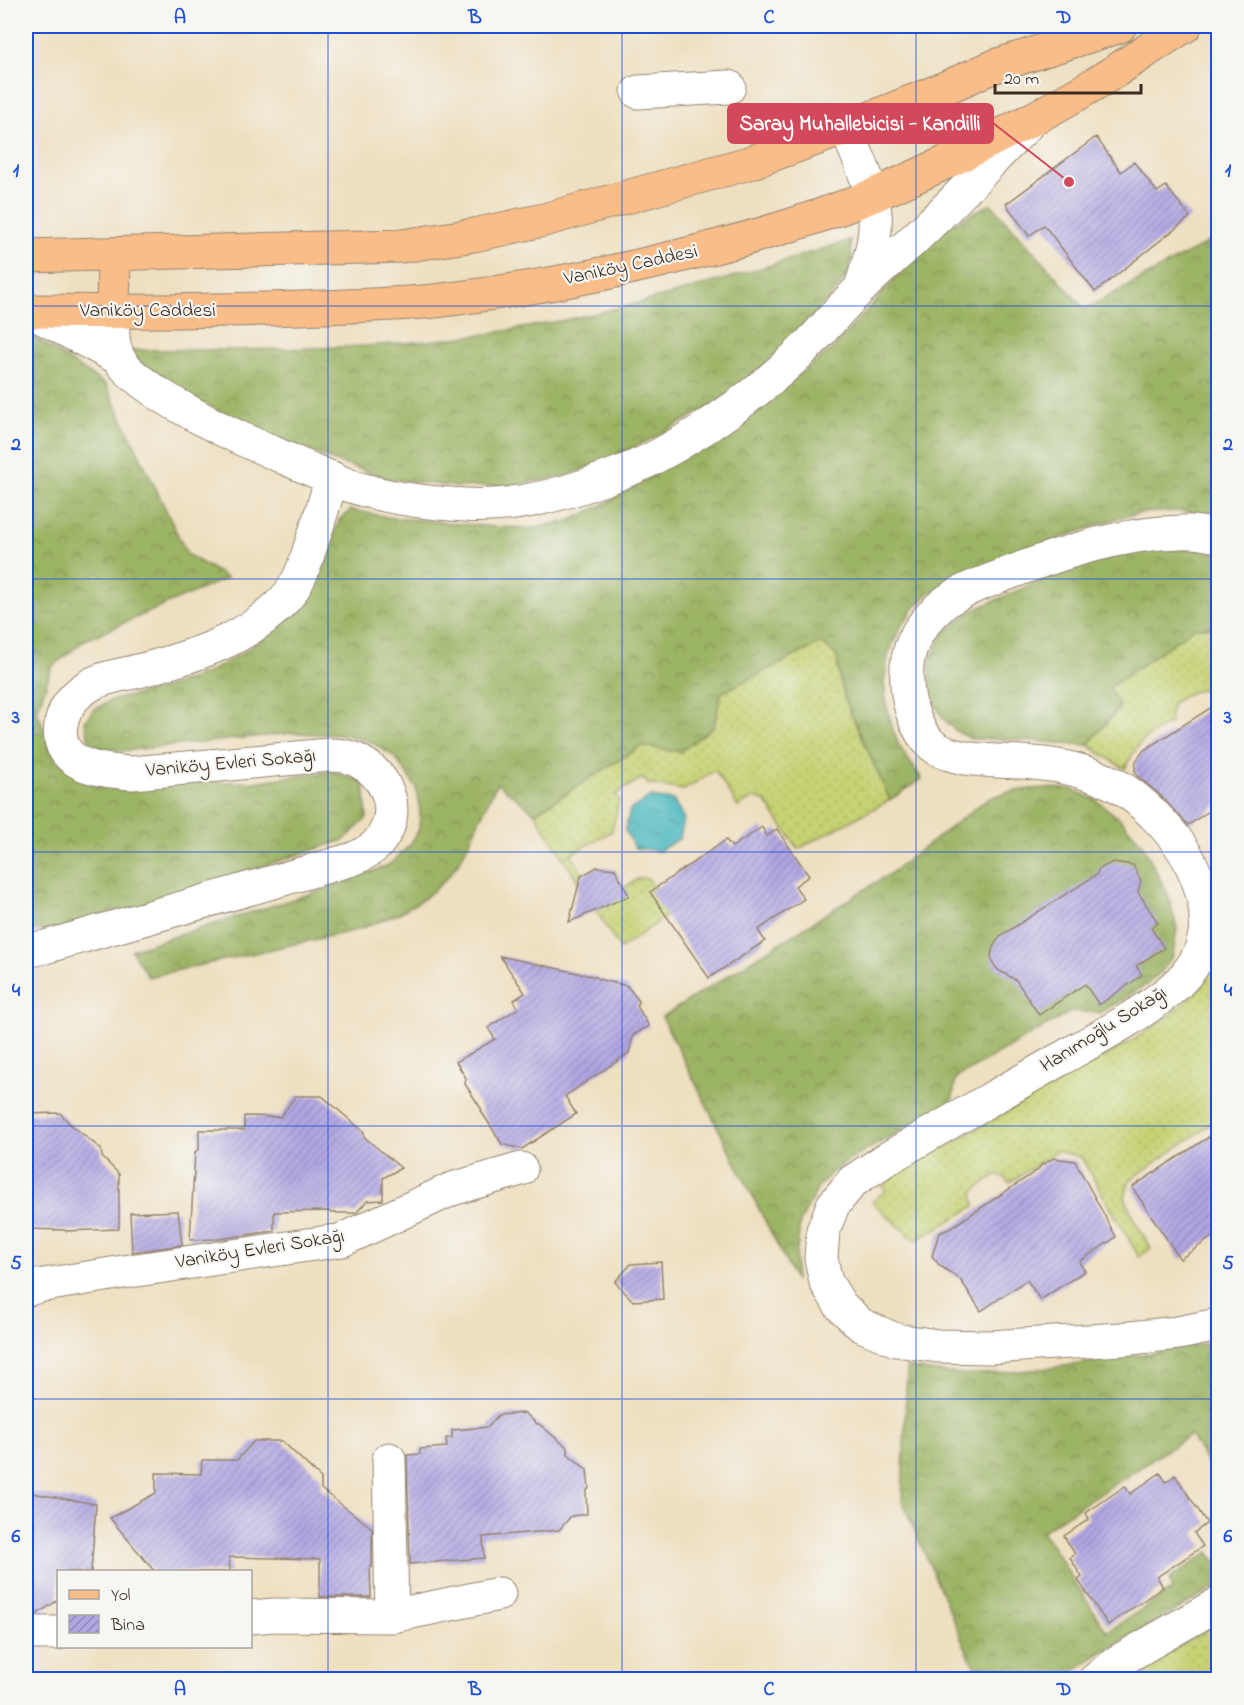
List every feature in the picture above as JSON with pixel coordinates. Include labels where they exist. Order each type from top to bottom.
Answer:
[{"type":"main road","points":[[26,256],[402,246],[474,235],[544,220],[738,166],[846,128],[995,66],[1120,26]]},
{"type":"main road","name":"Vaniköy Caddesi","points":[[27,310],[227,311],[433,301],[511,290],[652,264],[744,240],[805,221],[872,196],[1031,120],[1099,81],[1185,26]]},
{"type":"main road","points":[[113,312],[114,254]]},
{"type":"street","points":[[638,92],[729,87]]},
{"type":"street","points":[[27,310],[118,358],[131,374],[147,386],[196,416],[231,434],[350,485],[384,494],[468,506],[533,500],[568,491],[644,463],[701,431],[743,401],[807,346],[860,288],[936,218],[1031,120]]},
{"type":"street","points":[[846,128],[872,196],[875,211],[874,243],[860,288]]},
{"type":"street","points":[[113,312],[113,340],[118,358]]},
{"type":"street","name":"Vaniköy Evleri Sokağı","points":[[26,951],[353,859],[379,843],[392,816],[390,799],[385,786],[375,772],[359,761],[345,756],[329,755],[132,772],[108,771],[75,760],[64,751],[59,733],[66,710],[76,695],[91,684],[187,658],[221,645],[258,623],[284,602],[300,577],[332,478]]},
{"type":"street","name":"Hanımoğlu Sokağı","points":[[1218,536],[1184,531],[1137,536],[1088,546],[1027,566],[973,588],[945,603],[924,624],[910,647],[906,667],[908,699],[919,729],[932,746],[953,756],[1035,763],[1078,770],[1113,783],[1142,804],[1186,853],[1199,880],[1206,902],[1206,927],[1202,949],[1187,974],[1161,998],[1113,1029],[885,1160],[853,1181],[833,1205],[823,1232],[821,1258],[826,1282],[841,1306],[861,1324],[896,1340],[938,1346],[990,1347],[1121,1339],[1178,1333],[1218,1325]]},
{"type":"street","name":"Vaniköy Evleri Sokağı","points":[[26,1290],[130,1271],[342,1240],[452,1190],[521,1169]]},
{"type":"street","points":[[389,1459],[392,1616]]},
{"type":"street","points":[[252,1617],[392,1616],[500,1594]]},
{"type":"street","points":[[1095,1680],[1118,1662],[1218,1604]]},
{"type":"street","points":[[26,1633],[57,1633]]},
{"type":"green space","points":[[991,204],[1085,309],[1218,237],[1218,515],[1171,511],[1141,513],[1114,519],[963,575],[929,593],[913,609],[900,628],[888,656],[884,683],[893,730],[899,746],[922,779],[890,800],[846,702],[840,681],[837,656],[821,643],[721,693],[714,726],[680,752],[641,746],[535,813],[497,783],[460,861],[446,879],[425,898],[398,914],[357,930],[148,977],[131,950],[319,891],[389,865],[410,845],[419,829],[420,811],[416,787],[394,756],[371,742],[345,735],[293,733],[121,751],[101,748],[89,740],[85,721],[94,709],[112,700],[163,689],[209,672],[244,652],[298,610],[313,591],[340,519],[351,510],[388,517],[494,527],[533,528],[569,521],[607,503],[738,422],[834,347],[906,266],[952,223]]},
{"type":"green space","points":[[850,240],[852,259],[847,275],[834,293],[761,368],[711,406],[613,457],[566,476],[517,485],[457,487],[390,479],[335,461],[262,432],[181,392],[149,372],[129,350],[333,348],[455,338],[505,331],[556,322],[655,299]]},
{"type":"green space","points":[[26,332],[106,385],[187,554],[227,578],[85,640],[52,667],[37,711],[56,761],[105,783],[253,782],[332,771],[364,783],[367,818],[344,840],[60,931],[26,930]]},
{"type":"green space","points":[[1156,549],[1190,549],[1218,553],[1218,627],[1194,628],[1109,688],[1120,706],[1088,745],[971,739],[956,731],[943,718],[930,695],[930,660],[944,632],[972,611],[1045,578],[1118,555]]},
{"type":"green space","points":[[1218,627],[1218,690],[1212,694],[1204,689],[1192,692],[1173,702],[1171,722],[1154,732],[1138,746],[1125,769],[1088,745],[1120,707],[1109,688],[1194,628]]},
{"type":"green space","points":[[821,643],[837,656],[840,681],[846,702],[890,800],[798,849],[765,801],[753,798],[738,807],[715,770],[684,790],[648,784],[642,778],[616,794],[619,800],[612,831],[571,854],[600,903],[639,878],[648,878],[668,915],[620,949],[535,813],[641,746],[680,752],[714,726],[721,693]]},
{"type":"green space","points":[[1047,788],[1071,789],[1096,800],[1121,820],[1142,844],[1167,892],[1177,928],[1173,955],[1162,971],[1146,985],[1100,1013],[1072,1011],[956,1078],[952,1101],[831,1173],[819,1186],[800,1222],[795,1280],[662,1017],[891,873],[986,800],[1016,791]]},
{"type":"green space","points":[[1218,947],[1218,1119],[1129,1181],[1125,1197],[1133,1218],[1151,1248],[1139,1257],[1081,1157],[1057,1151],[1009,1183],[1004,1177],[996,1175],[973,1193],[975,1206],[915,1241],[872,1202],[886,1190],[881,1183],[1130,1042],[1171,1014],[1196,991],[1206,978]]},
{"type":"green space","points":[[1218,1341],[1218,1480],[1190,1435],[1042,1531],[1107,1632],[1173,1589],[1169,1579],[1209,1552],[1218,1565],[1218,1586],[1102,1652],[1066,1679],[984,1679],[969,1656],[902,1501],[907,1367],[952,1373],[996,1373],[1086,1363]]},
{"type":"green space","points":[[1218,1623],[1218,1679],[1125,1679],[1131,1675]]},
{"type":"water","points":[[650,797],[673,800],[684,819],[680,838],[659,851],[635,848],[625,830],[630,810]]},
{"type":"building","points":[[1096,137],[1121,172],[1134,162],[1157,192],[1166,186],[1190,217],[1095,292],[1044,225],[1029,236],[1006,204]]},
{"type":"building","points":[[1218,703],[1218,805],[1188,825],[1158,793],[1137,776],[1136,761],[1144,750]]},
{"type":"building","points":[[762,827],[767,836],[777,829],[809,876],[795,886],[804,899],[758,930],[765,941],[709,978],[650,892],[726,840],[732,847]]},
{"type":"building","points":[[1113,862],[1133,865],[1141,881],[1138,892],[1158,923],[1151,928],[1164,948],[1136,966],[1142,975],[1099,1005],[1085,984],[1039,1015],[1016,980],[998,970],[993,964],[991,956],[993,947],[1000,936],[1096,875],[1099,869]]},
{"type":"building","points":[[597,867],[615,869],[629,896],[569,922],[581,876]]},
{"type":"building","points":[[500,956],[627,986],[639,1001],[637,1006],[649,1026],[633,1035],[629,1053],[565,1096],[576,1114],[522,1149],[502,1144],[465,1084],[466,1078],[456,1062],[495,1039],[488,1028],[518,1008],[514,1000],[525,993]]},
{"type":"building","points":[[296,1096],[322,1096],[364,1132],[364,1137],[401,1168],[383,1178],[383,1200],[367,1201],[356,1213],[274,1212],[274,1231],[218,1239],[190,1240],[195,1152],[199,1149],[199,1130],[244,1130],[244,1116],[280,1117]]},
{"type":"building","points":[[60,1113],[101,1149],[102,1157],[119,1174],[119,1229],[66,1231],[26,1229],[26,1114]]},
{"type":"building","points":[[1218,1131],[1218,1233],[1180,1259],[1132,1187]]},
{"type":"building","points":[[1054,1158],[1075,1161],[1116,1237],[1079,1262],[1085,1271],[1040,1300],[1027,1280],[981,1311],[960,1279],[940,1266],[932,1256],[939,1233],[949,1229]]},
{"type":"building","points":[[178,1211],[182,1245],[132,1252],[130,1213]]},
{"type":"building","points":[[661,1262],[663,1299],[633,1301],[615,1282],[631,1264]]},
{"type":"building","points":[[525,1413],[568,1448],[568,1454],[587,1470],[589,1488],[586,1492],[587,1514],[571,1516],[559,1530],[483,1537],[484,1558],[410,1564],[407,1455],[420,1454],[420,1449],[447,1447],[446,1438],[452,1438],[452,1430],[488,1427],[498,1415]]},
{"type":"building","points":[[254,1441],[282,1441],[321,1478],[321,1489],[372,1528],[371,1597],[320,1597],[320,1559],[229,1557],[230,1570],[153,1570],[110,1518],[156,1493],[156,1473],[201,1474],[202,1460],[237,1460]]},
{"type":"building","points":[[1160,1473],[1166,1482],[1175,1475],[1207,1523],[1194,1533],[1203,1546],[1157,1577],[1163,1587],[1108,1625],[1078,1580],[1082,1577],[1070,1558],[1075,1554],[1064,1536],[1089,1519],[1086,1513],[1125,1486],[1130,1494]]},
{"type":"building","points":[[26,1492],[96,1504],[91,1570],[57,1570],[57,1601],[37,1614],[26,1614]]},
{"type":"place","name":"Saray Muhallebicisi - Kandilli","points":[[1069,182]]}]
